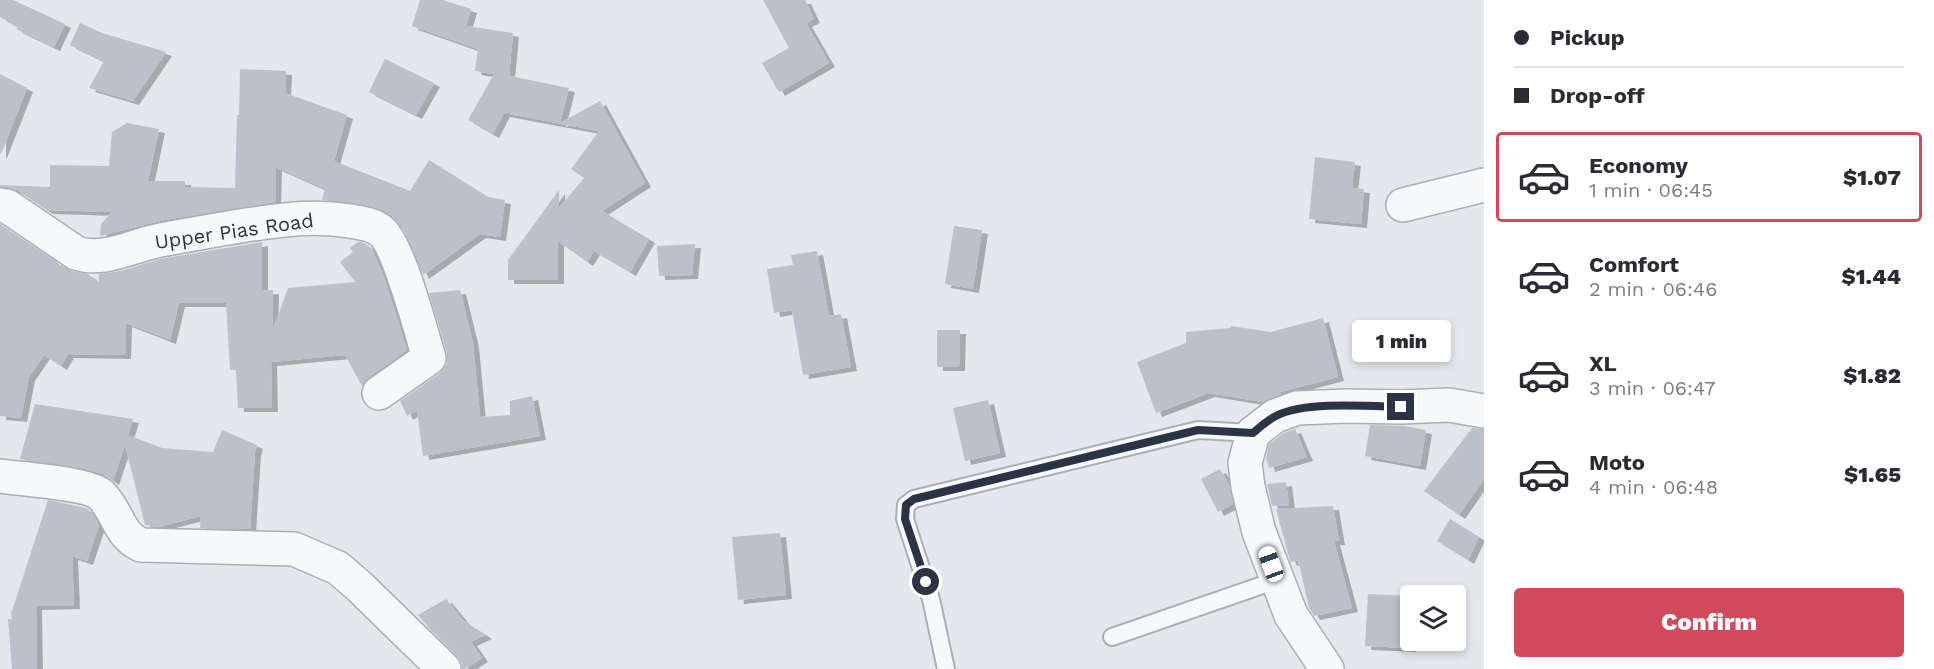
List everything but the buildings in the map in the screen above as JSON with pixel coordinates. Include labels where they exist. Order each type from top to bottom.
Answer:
[{"type":"street","points":[[1403,205],[1484,185]]},
{"type":"street","name":"Upper Pias Road","points":[[0,205],[7,206],[76,253],[87,256],[111,254],[178,236],[288,218],[318,217],[366,224],[381,231],[391,245],[415,308],[429,358],[379,393]]},
{"type":"street","points":[[1327,669],[1291,615],[1259,531],[1248,487],[1245,463],[1253,433],[1275,416],[1297,408],[1449,405],[1484,411]]},
{"type":"street","points":[[0,476],[95,490],[108,503],[123,532],[141,545],[294,549],[314,557],[338,568],[444,669]]},
{"type":"lane","points":[[946,669],[931,599],[905,519],[906,505],[914,499],[1198,430],[1253,433]]},
{"type":"lane","points":[[1112,637],[1277,580]]},
{"type":"route","points":[[926,582],[905,519],[906,505],[914,499],[1198,430],[1253,433],[1275,416],[1297,408],[1401,407]]}]
